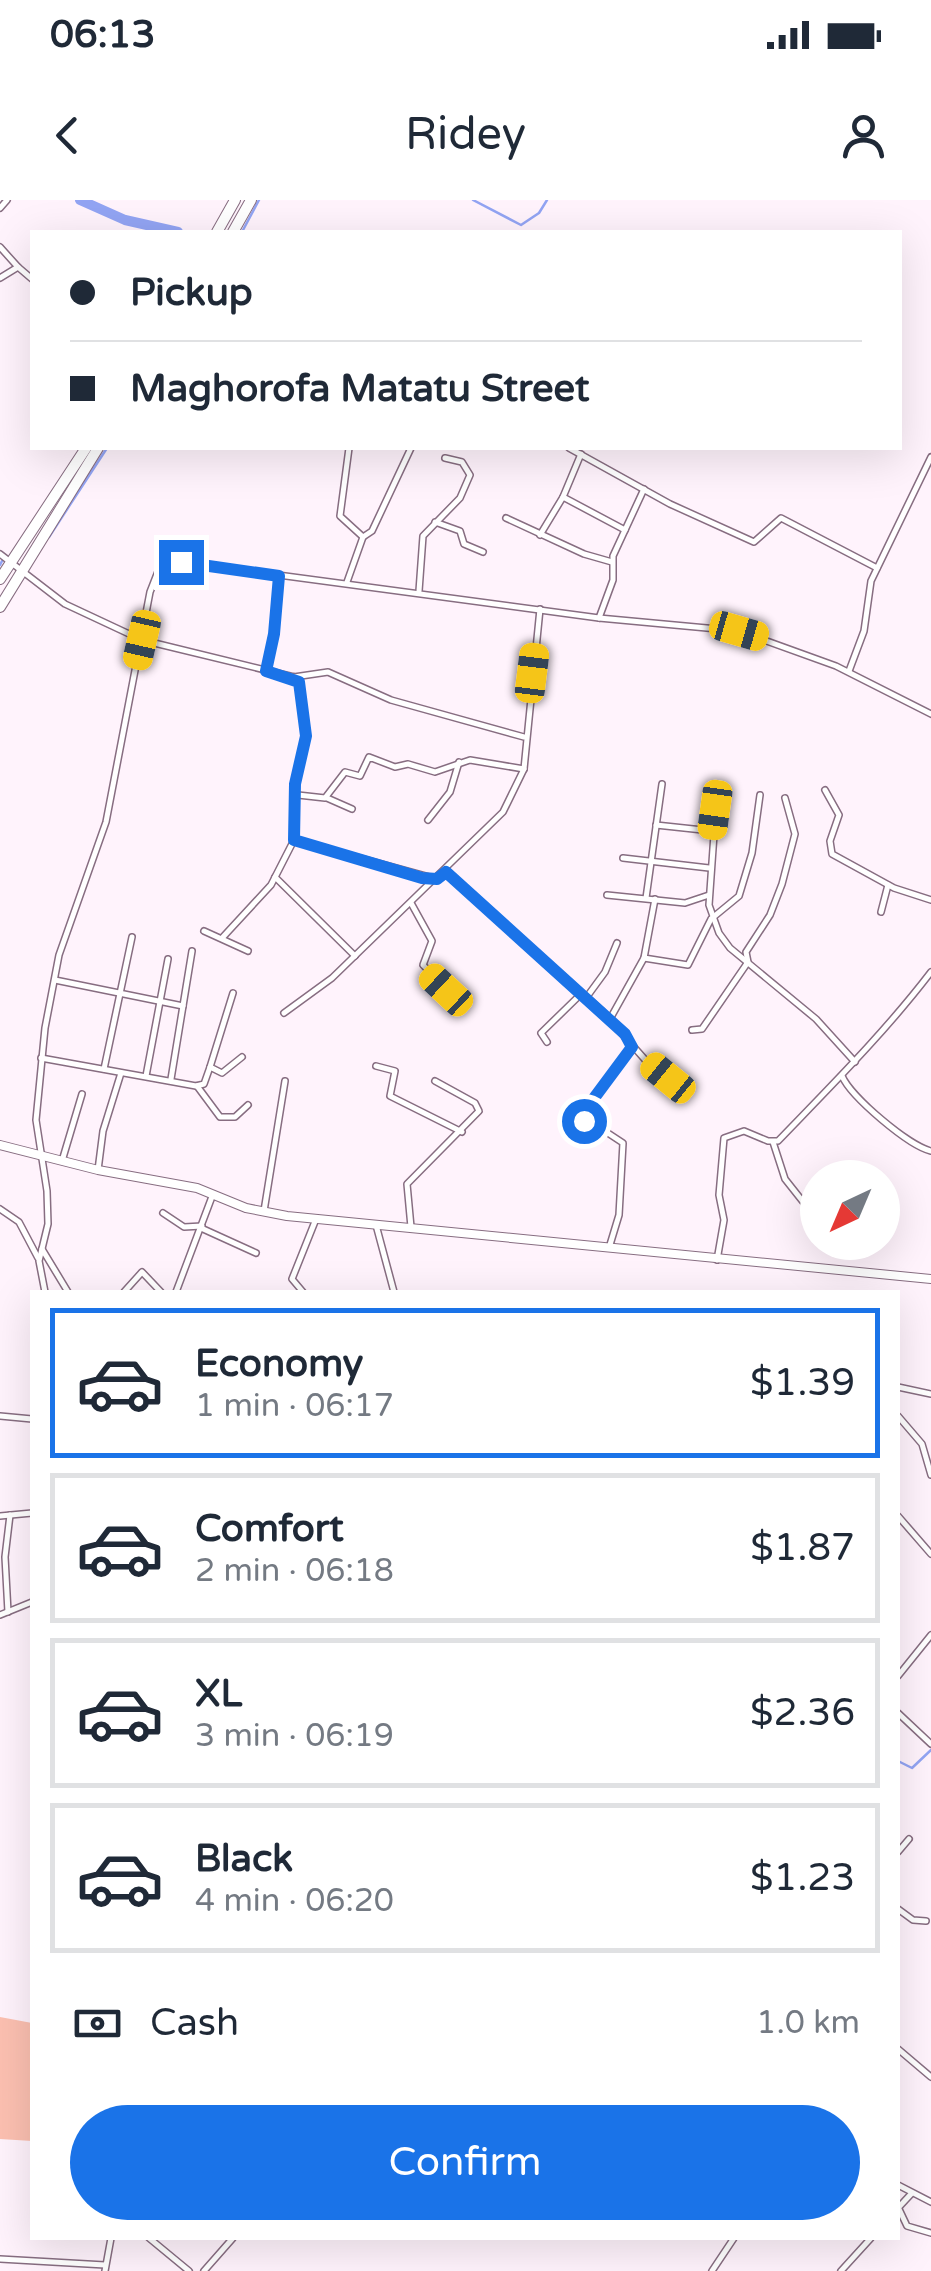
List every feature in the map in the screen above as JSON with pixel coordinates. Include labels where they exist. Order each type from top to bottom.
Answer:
[{"type":"highway","points":[[218,230],[235,200]]},
{"type":"highway","points":[[234,230],[250,200]]},
{"type":"highway","points":[[0,579],[5,558],[85,450]]},
{"type":"highway","points":[[0,607],[97,450]]},
{"type":"street","points":[[0,208],[7,200]]},
{"type":"street","points":[[0,247],[30,277]]},
{"type":"street","points":[[0,278],[18,267]]},
{"type":"street","points":[[350,450],[340,516],[363,537]]},
{"type":"street","points":[[347,582],[363,537],[372,531],[410,450]]},
{"type":"street","points":[[572,450],[754,542],[781,518],[876,568]]},
{"type":"street","points":[[540,534],[563,497],[580,454]]},
{"type":"street","points":[[849,671],[864,630],[869,587],[876,568],[931,456]]},
{"type":"street","points":[[420,591],[420,542],[460,498],[470,475],[462,462],[445,458]]},
{"type":"street","points":[[598,618],[614,580],[612,562],[644,489]]},
{"type":"street","points":[[563,497],[626,530]]},
{"type":"street","points":[[506,518],[612,562]]},
{"type":"street","points":[[435,522],[459,530],[464,544],[483,552]]},
{"type":"street","points":[[5,558],[90,618],[142,640],[294,677],[328,672],[391,700],[524,737]]},
{"type":"street","points":[[45,1290],[39,1261],[48,1224],[36,1120],[40,1058],[58,955],[106,822],[150,592],[156,574],[164,566],[181,562],[420,591],[598,618],[739,631],[849,671],[931,714]]},
{"type":"street","points":[[266,671],[279,576]]},
{"type":"street","points":[[284,1013],[355,956],[496,821],[524,770],[524,737],[540,609]]},
{"type":"street","points":[[223,937],[275,877],[294,840],[296,774],[306,730],[300,683],[294,677]]},
{"type":"street","points":[[325,798],[345,772],[360,776],[368,757],[395,768],[406,763],[435,772],[459,761],[475,760],[524,770]]},
{"type":"street","points":[[428,820],[450,792],[459,761]]},
{"type":"street","points":[[646,898],[662,784]]},
{"type":"street","points":[[825,790],[839,815],[830,841],[832,854],[888,884],[931,900]]},
{"type":"street","points":[[717,792],[710,868],[711,919],[730,948],[816,1019],[855,1062]]},
{"type":"street","points":[[297,795],[325,798],[352,809]]},
{"type":"street","points":[[644,958],[688,965],[711,919],[739,896],[752,853],[760,796]]},
{"type":"street","points":[[692,1030],[702,1028],[748,962],[746,952],[770,915],[792,852],[795,823],[785,798]]},
{"type":"street","points":[[656,826],[712,831]]},
{"type":"street","points":[[294,840],[437,879]]},
{"type":"street","points":[[623,858],[710,868]]},
{"type":"street","points":[[446,872],[610,1019],[632,1047],[680,1087]]},
{"type":"street","points":[[275,877],[355,956]]},
{"type":"street","points":[[881,912],[888,884]]},
{"type":"street","points":[[607,895],[685,903],[709,895]]},
{"type":"street","points":[[610,1019],[644,958],[655,899]]},
{"type":"street","points":[[412,903],[432,941],[424,966],[455,997]]},
{"type":"street","points":[[204,932],[248,951]]},
{"type":"street","points":[[104,1069],[132,937]]},
{"type":"street","points":[[547,1042],[541,1033],[605,972],[617,943]]},
{"type":"street","points":[[171,1079],[192,951]]},
{"type":"street","points":[[146,1076],[168,960]]},
{"type":"street","points":[[772,1142],[842,1076],[903,1005],[918,996],[931,972]]},
{"type":"street","points":[[55,980],[183,1006]]},
{"type":"street","points":[[40,1058],[197,1086],[204,1084],[232,992]]},
{"type":"street","points":[[608,1250],[618,1215],[623,1143],[582,1116],[632,1047]]},
{"type":"street","points":[[210,1067],[222,1073],[242,1057]]},
{"type":"street","points":[[376,1066],[395,1072],[390,1096],[462,1132]]},
{"type":"street","points":[[98,1170],[103,1131],[121,1073]]},
{"type":"street","points":[[842,1076],[858,1098],[911,1143],[931,1151]]},
{"type":"street","points":[[264,1212],[285,1081]]},
{"type":"street","points":[[411,1227],[407,1184],[476,1118],[478,1106],[435,1081]]},
{"type":"street","points":[[197,1086],[220,1117],[235,1117],[248,1105]]},
{"type":"street","points":[[62,1161],[82,1094]]},
{"type":"street","points":[[717,1261],[724,1220],[719,1194],[724,1138],[744,1131],[772,1142],[785,1179],[800,1198]]},
{"type":"street","points":[[0,1145],[213,1194],[264,1212],[491,1233],[717,1261],[931,1279]]},
{"type":"street","points":[[177,1290],[213,1194]]},
{"type":"street","points":[[0,1209],[19,1222],[39,1261]]},
{"type":"street","points":[[163,1213],[184,1227],[201,1227],[256,1253]]},
{"type":"street","points":[[300,1290],[292,1279],[316,1218]]},
{"type":"street","points":[[376,1225],[393,1290]]},
{"type":"street","points":[[40,1246],[67,1290]]},
{"type":"street","points":[[126,1290],[142,1272],[159,1290]]},
{"type":"street","points":[[900,1387],[931,1394]]},
{"type":"street","points":[[0,1416],[30,1419]]},
{"type":"street","points":[[900,1418],[920,1441],[931,1474]]},
{"type":"street","points":[[0,1516],[30,1513]]},
{"type":"street","points":[[8,1612],[5,1557],[10,1515]]},
{"type":"street","points":[[900,1518],[931,1554]]},
{"type":"street","points":[[0,1615],[30,1603]]},
{"type":"street","points":[[900,1674],[931,1635]]},
{"type":"street","points":[[900,1715],[931,1744]]},
{"type":"street","points":[[900,1850],[909,1839]]},
{"type":"street","points":[[900,1911],[913,1920],[926,1922]]},
{"type":"street","points":[[900,2053],[931,2078]]},
{"type":"street","points":[[900,2187],[931,2202]]},
{"type":"street","points":[[900,2205],[912,2193]]},
{"type":"street","points":[[900,2211],[907,2226],[931,2233]]},
{"type":"street","points":[[0,2259],[105,2268],[111,2240]]},
{"type":"street","points":[[150,2240],[189,2271]]},
{"type":"street","points":[[204,2271],[231,2240]]},
{"type":"street","points":[[713,2271],[733,2240]]},
{"type":"street","points":[[841,2271],[869,2240]]},
{"type":"shaded area","points":[[0,2017],[30,2023],[30,2141],[0,2139]]},
{"type":"waterway","points":[[80,200],[125,220],[169,230]]},
{"type":"waterway","points":[[243,230],[259,200]]},
{"type":"waterway","points":[[473,200],[521,225],[539,213],[547,200]]},
{"type":"waterway","points":[[49,537],[106,450]]},
{"type":"waterway","points":[[0,565],[2,561]]},
{"type":"waterway","points":[[900,1762],[912,1768],[931,1750]]},
{"type":"route","points":[[181,562],[279,576],[266,671],[294,677],[300,683],[306,744],[296,774],[294,840],[422,878],[437,879],[446,872],[625,1034],[632,1047],[583,1113],[584,1121]]}]
